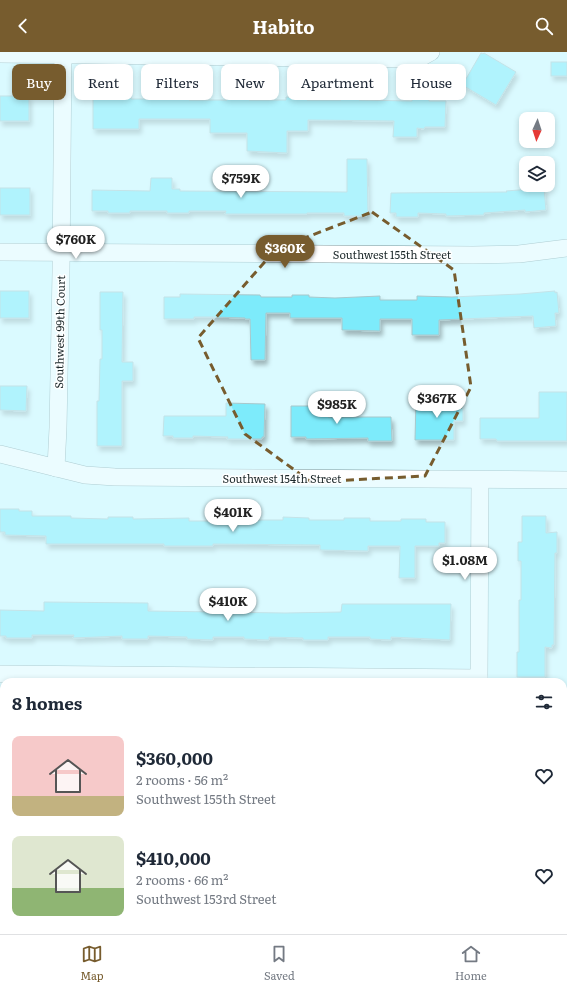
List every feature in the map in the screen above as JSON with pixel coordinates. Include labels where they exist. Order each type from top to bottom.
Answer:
[{"type":"street","points":[[0,54],[404,59],[417,58],[431,52]]},
{"type":"street","name":"Southwest 99th Court","points":[[56,468],[58,433],[63,54]]},
{"type":"street","name":"Southwest 155th Street","points":[[0,252],[466,255],[519,254],[567,248]]},
{"type":"street","name":"Southwest 154th Street","points":[[0,454],[56,468],[95,476],[115,478],[567,480]]},
{"type":"street","points":[[479,678],[480,480]]},
{"type":"street","points":[[0,674],[319,678]]},
{"type":"highlighted area","points":[[372,212],[454,270],[471,387],[425,476],[311,482],[245,434],[198,338],[276,249]]},
{"type":"building","points":[[481,53],[484,53],[516,72],[496,105],[466,87],[466,79]]},
{"type":"building","points":[[551,62],[567,62],[567,76],[551,76]]},
{"type":"building","points":[[0,96],[12,96],[12,100],[29,100],[29,121],[0,121]]},
{"type":"building","points":[[286,97],[287,100],[446,101],[445,127],[425,127],[424,129],[417,128],[417,137],[393,137],[394,121],[308,120],[308,131],[287,131],[287,153],[247,151],[247,133],[210,133],[210,119],[139,119],[139,129],[93,129],[93,100],[286,100]]},
{"type":"building","points":[[347,159],[367,159],[367,216],[344,216],[344,213],[225,214],[226,211],[189,211],[189,213],[167,213],[167,211],[130,211],[130,213],[108,213],[108,211],[92,211],[92,190],[150,191],[151,178],[172,178],[172,189],[180,189],[180,191],[347,192]]},
{"type":"building","points":[[0,188],[30,188],[30,215],[0,215]]},
{"type":"building","points":[[519,190],[519,192],[544,192],[546,210],[484,213],[484,215],[446,216],[446,214],[418,213],[418,217],[396,217],[396,213],[390,213],[391,193],[507,192],[506,191]]},
{"type":"building","points":[[0,291],[29,291],[29,318],[0,318]]},
{"type":"building","points":[[555,291],[555,293],[557,292],[559,313],[555,313],[556,326],[534,328],[533,316],[439,320],[439,335],[412,335],[412,319],[380,319],[380,331],[342,330],[342,318],[290,318],[290,313],[266,313],[265,360],[251,360],[250,319],[194,317],[194,319],[164,319],[164,297],[180,297],[180,294],[260,295],[261,297],[292,297],[292,295],[309,295],[309,297],[335,298],[380,296],[380,300],[417,300],[417,296],[452,297]]},
{"type":"building","points":[[100,292],[123,292],[122,362],[133,362],[133,381],[122,381],[122,446],[97,446],[97,401],[99,401],[100,359],[102,359]]},
{"type":"building","points":[[0,386],[27,386],[26,411],[0,410]]},
{"type":"building","points":[[539,392],[567,392],[567,441],[497,441],[496,439],[480,439],[480,418],[539,418]]},
{"type":"building","points":[[416,399],[461,400],[461,405],[463,405],[463,421],[454,421],[454,440],[415,440]]},
{"type":"building","points":[[226,403],[265,404],[264,437],[262,437],[262,439],[227,439],[228,437],[193,436],[193,438],[173,438],[173,436],[163,436],[164,416],[226,416]]},
{"type":"building","points":[[291,406],[327,406],[328,417],[391,417],[392,441],[368,441],[368,438],[306,439],[306,437],[291,437]]},
{"type":"building","points":[[0,509],[32,511],[32,516],[71,516],[71,518],[108,519],[108,517],[133,517],[133,519],[189,518],[189,521],[227,521],[227,517],[251,518],[251,520],[283,520],[283,517],[309,518],[309,520],[370,518],[370,521],[426,519],[426,522],[445,522],[445,543],[439,543],[439,546],[415,546],[415,578],[399,578],[400,546],[368,546],[368,551],[320,550],[320,545],[213,544],[213,546],[164,546],[164,544],[46,544],[46,536],[5,535],[5,532],[0,532]]},
{"type":"building","points":[[522,516],[546,516],[546,533],[557,532],[557,553],[555,553],[554,645],[552,645],[552,648],[545,647],[545,677],[517,677],[517,652],[519,652],[519,600],[521,600],[521,561],[518,561],[518,542],[522,542]]},
{"type":"building","points":[[44,602],[148,603],[148,611],[285,613],[341,612],[342,604],[451,604],[450,640],[391,637],[391,640],[370,639],[370,637],[328,637],[328,640],[303,640],[303,638],[269,637],[269,640],[244,639],[244,637],[213,637],[213,640],[187,639],[187,637],[148,636],[148,639],[122,639],[122,636],[73,638],[74,635],[32,635],[32,638],[6,638],[6,636],[0,636],[0,610],[44,611]]}]
